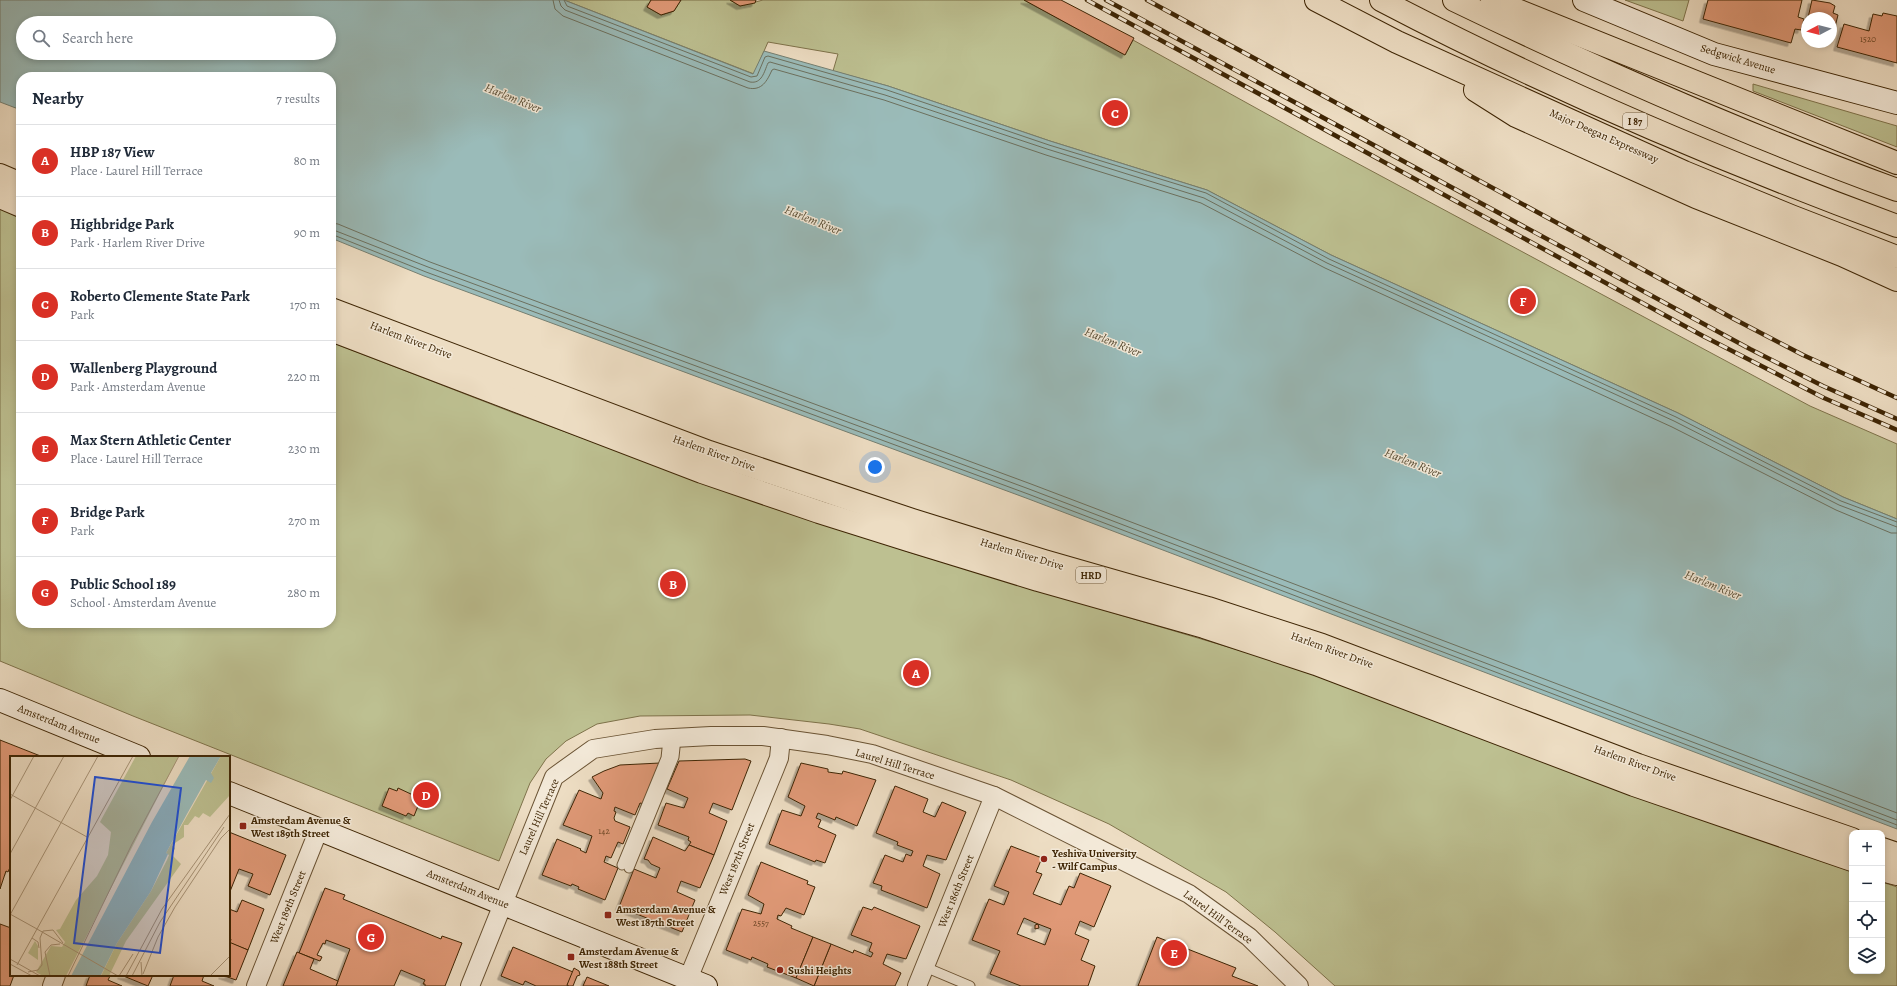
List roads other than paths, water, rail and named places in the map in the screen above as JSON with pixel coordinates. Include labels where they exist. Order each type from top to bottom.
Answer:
[{"type":"highway","name":"Major Deegan Expressway","points":[[1316,0],[1397,42],[1684,172],[1897,257]]},
{"type":"highway","name":"I 87","points":[[1381,0],[1504,61],[1616,113],[1735,163],[1897,226]]},
{"type":"highway","points":[[1454,0],[1670,99],[1809,157],[1897,190]]},
{"type":"highway","points":[[1492,0],[1897,163]]},
{"type":"highway","points":[[1397,42],[1516,116],[1696,197],[1849,258],[1897,280]]},
{"type":"highway","points":[[0,175],[16,182]]},
{"type":"highway","points":[[0,197],[16,204]]},
{"type":"highway","name":"Harlem River Drive","points":[[336,311],[709,452],[825,492],[934,527],[1044,561],[1208,608],[1322,645],[1638,765],[1849,838]]},
{"type":"highway","name":"Harlem River Drive","points":[[336,332],[717,477],[900,538],[1038,580],[1204,627],[1308,661],[1634,784],[1849,859]]},
{"type":"highway","points":[[1885,850],[1897,854]]},
{"type":"highway","points":[[1885,871],[1897,874]]},
{"type":"main road","name":"Sedgwick Avenue","points":[[1584,0],[1714,54],[1897,103]]},
{"type":"main road","name":"Amsterdam Avenue","points":[[0,700],[137,756]]},
{"type":"main road","name":"Amsterdam Avenue","points":[[230,793],[697,983]]},
{"type":"street","name":"Laurel Hill Terrace","points":[[470,986],[554,777],[593,749],[672,739],[748,736],[781,738],[827,744],[872,754],[994,796],[1189,894],[1249,937],[1299,986]]},
{"type":"street","name":"West 187th Street","points":[[697,983],[779,758],[781,738]]},
{"type":"street","name":"West 186th Street","points":[[917,986],[994,796]]},
{"type":"street","name":"West 189th Street","points":[[256,986],[319,829]]},
{"type":"street","points":[[52,986],[56,976]]},
{"type":"lane","points":[[626,867],[674,757],[672,739]]},
{"type":"lane","points":[[925,967],[970,986]]},
{"type":"water","name":"Harlem River","points":[[0,0],[564,0],[753,74],[764,51],[888,86],[1050,141],[1207,190],[1331,255],[1678,413],[1843,497],[1897,519],[1897,829],[1026,498],[424,276],[336,240],[336,72],[16,72],[16,108],[0,102]]},
{"type":"railway","points":[[1087,0],[1703,336],[1824,398],[1897,430]]},
{"type":"railway","points":[[1106,0],[1750,349],[1823,386],[1897,419]]},
{"type":"railway","points":[[1147,0],[1734,319],[1803,355],[1897,398]]},
{"type":"place","name":"Roberto Clemente State Park","points":[[1115,113]]},
{"type":"place","name":"Bridge Park","points":[[1523,301]]},
{"type":"place","name":"Highbridge Park","points":[[673,584]]},
{"type":"place","name":"HBP 187 View","points":[[916,673]]},
{"type":"place","name":"Wallenberg Playground","points":[[426,795]]},
{"type":"place","name":"Amsterdam Avenue & West 189th Street","points":[[243,826]]},
{"type":"place","name":"Yeshiva University - Wilf Campus","points":[[1044,859]]},
{"type":"place","name":"Amsterdam Avenue & West 187th Street","points":[[608,915]]},
{"type":"place","name":"Public School 189","points":[[371,937]]},
{"type":"place","name":"Max Stern Athletic Center","points":[[1174,953]]},
{"type":"place","name":"Amsterdam Avenue & West 188th Street","points":[[571,957]]},
{"type":"place","name":"Sushi Heights","points":[[780,970]]}]
